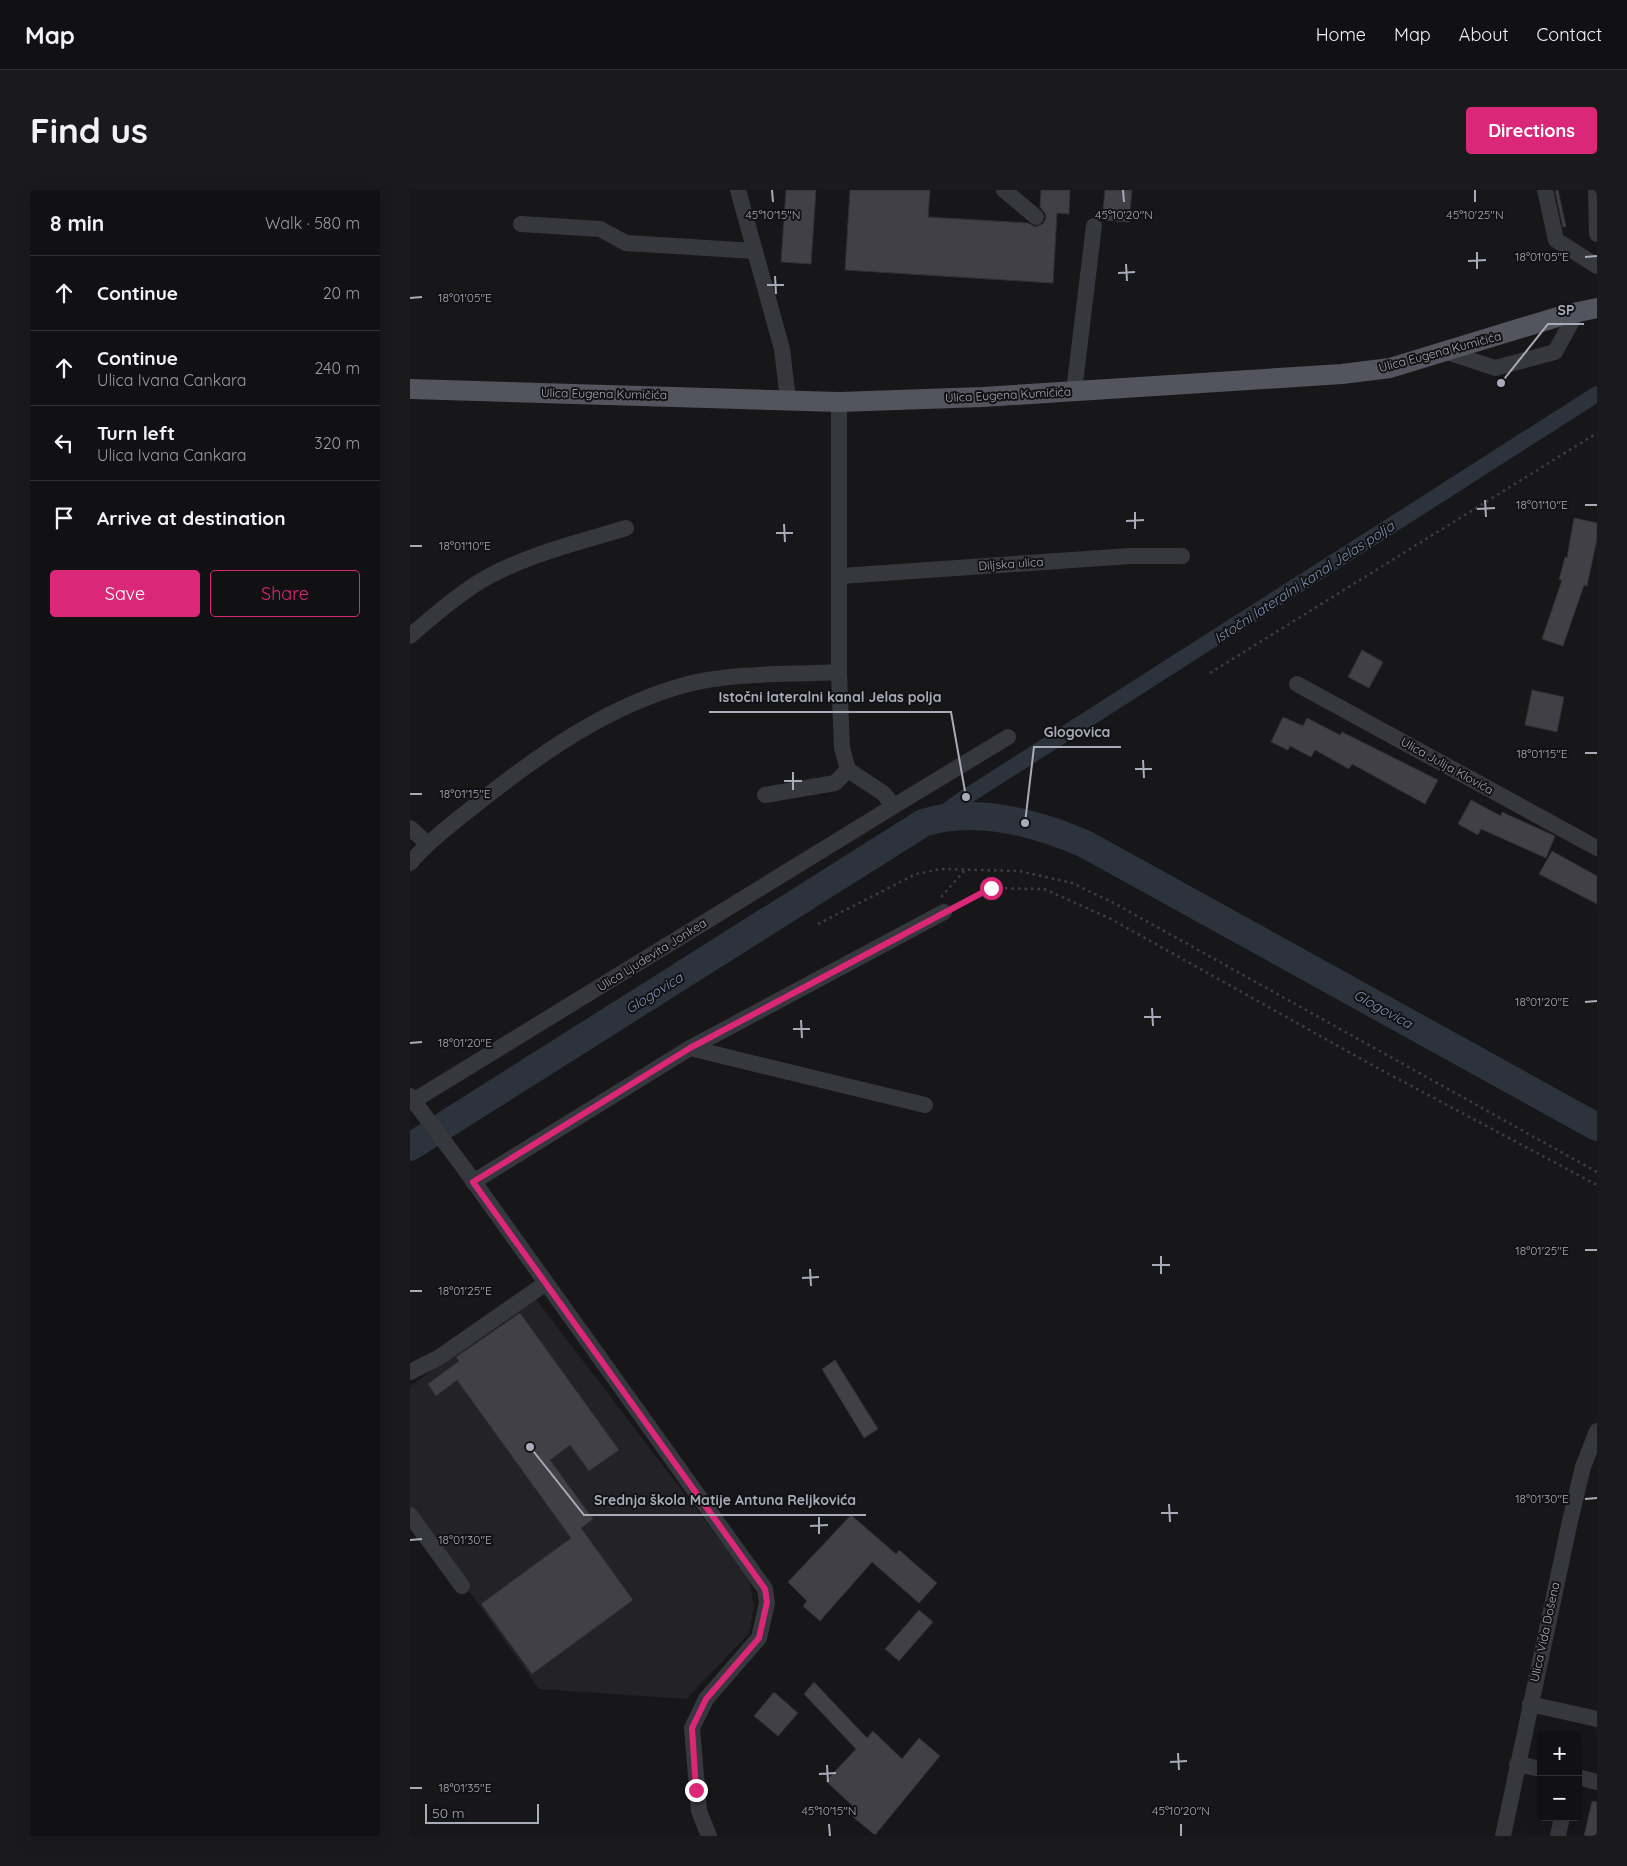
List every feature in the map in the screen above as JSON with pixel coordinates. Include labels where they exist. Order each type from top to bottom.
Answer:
[{"type":"main road","name":"Ulica Eugena Kumičića","points":[[410,390],[788,399],[839,402],[1074,392],[1342,374],[1390,368],[1577,312],[1597,308]]},
{"type":"street","points":[[738,190],[782,349],[788,399]]},
{"type":"street","points":[[1004,190],[1036,217]]},
{"type":"street","points":[[1545,190],[1556,240],[1597,266]]},
{"type":"street","points":[[1596,190],[1597,234]]},
{"type":"street","points":[[521,224],[600,229],[626,242],[755,251]]},
{"type":"street","points":[[1074,392],[1094,226]]},
{"type":"street","points":[[1447,352],[1495,368],[1555,352],[1577,312]]},
{"type":"street","points":[[839,402],[839,672],[842,748],[848,770],[882,793],[894,806]]},
{"type":"street","points":[[410,636],[440,610],[480,582],[531,558],[626,528]]},
{"type":"street","name":"Diljska ulica","points":[[840,576],[1130,556],[1182,556]]},
{"type":"street","points":[[410,863],[427,843],[498,788],[572,734],[611,713],[686,685],[712,680],[839,672]]},
{"type":"street","name":"Ulica Julija Klovića","points":[[1298,684],[1597,848]]},
{"type":"street","name":"Ulica Ljudevita Jonkea","points":[[414,1103],[1008,737]]},
{"type":"street","points":[[765,794],[835,783],[848,770]]},
{"type":"street","points":[[410,828],[427,843]]},
{"type":"street","points":[[469,1175],[690,1048],[944,912]]},
{"type":"street","points":[[690,1048],[925,1105]]},
{"type":"street","points":[[414,1103],[469,1175],[765,1589],[767,1602],[759,1638],[706,1699],[692,1728],[699,1811],[703,1833]]},
{"type":"street","points":[[410,1372],[438,1358],[546,1283]]},
{"type":"street","name":"Ulica Vida Došena","points":[[1503,1836],[1530,1704],[1579,1485],[1597,1431]]},
{"type":"street","points":[[410,1515],[462,1586]]},
{"type":"street","points":[[1530,1704],[1597,1719]]},
{"type":"street","points":[[1518,1764],[1537,1768]]},
{"type":"street","points":[[1582,1778],[1597,1782]]},
{"type":"street","points":[[1558,1836],[1561,1821]]},
{"type":"path","points":[[1210,673],[1597,433]]},
{"type":"path","points":[[818,924],[916,874],[941,869],[1019,872],[1072,883],[1112,902],[1597,1172]]},
{"type":"path","points":[[944,912],[991,888],[1044,889],[1111,919],[1372,1065],[1597,1185]]},
{"type":"shaded area","points":[[535,1298],[749,1578],[754,1607],[749,1634],[686,1699],[539,1689],[410,1508],[410,1386]]},
{"type":"building","points":[[786,190],[816,190],[811,264],[781,262]]},
{"type":"building","points":[[850,190],[930,190],[928,217],[1028,223],[1035,227],[1043,224],[1046,218],[1045,213],[1040,207],[1041,190],[1070,190],[1069,214],[1057,213],[1053,283],[845,270]]},
{"type":"building","points":[[1105,190],[1132,190],[1129,222],[1102,220]]},
{"type":"building","points":[[1555,190],[1558,190],[1566,227],[1563,227]]},
{"type":"building","points":[[1574,518],[1597,523],[1597,539],[1587,586],[1584,585],[1563,646],[1542,639],[1562,580],[1559,580],[1565,557],[1567,558]]},
{"type":"building","points":[[1362,650],[1383,662],[1369,688],[1348,677]]},
{"type":"building","points":[[1532,690],[1564,697],[1557,732],[1525,725]]},
{"type":"building","points":[[1283,717],[1303,726],[1307,718],[1340,735],[1342,732],[1438,780],[1425,804],[1352,764],[1349,769],[1315,750],[1311,757],[1290,746],[1288,750],[1271,742]]},
{"type":"building","points":[[1471,800],[1501,816],[1502,812],[1555,836],[1546,858],[1481,829],[1478,835],[1458,824]]},
{"type":"building","points":[[1552,851],[1597,876],[1597,904],[1539,874]]},
{"type":"building","points":[[520,1313],[619,1450],[589,1471],[570,1445],[550,1460],[593,1519],[581,1528],[633,1600],[532,1674],[481,1604],[571,1538],[457,1380],[436,1396],[428,1384],[459,1361],[456,1357]]},
{"type":"building","points":[[835,1360],[878,1429],[864,1438],[822,1369]]},
{"type":"building","points":[[851,1515],[896,1554],[899,1550],[937,1583],[919,1603],[872,1562],[820,1621],[803,1606],[807,1601],[788,1582]]},
{"type":"building","points":[[919,1610],[933,1622],[899,1661],[885,1649]]},
{"type":"building","points":[[814,1682],[867,1738],[873,1731],[902,1759],[919,1738],[940,1756],[875,1835],[853,1817],[858,1811],[826,1781],[856,1749],[804,1694]]},
{"type":"building","points":[[774,1692],[798,1713],[778,1736],[754,1716]]},
{"type":"building","points":[[1592,1801],[1597,1802],[1597,1836],[1584,1836]]},
{"type":"waterway","name":"Istočni lateralni kanal Jelas polja","points":[[935,819],[966,797],[1597,394]]},
{"type":"waterway","name":"Glogovica","points":[[410,1147],[923,823],[963,816],[1005,819],[1046,829],[1085,844],[1597,1127]]},
{"type":"place","name":"SP","points":[[1501,383]]},
{"type":"place","name":"Istočni lateralni kanal Jelas polja","points":[[966,797]]},
{"type":"place","name":"Glogovica","points":[[1025,823]]},
{"type":"place","name":"Srednja škola Matije Antuna Reljkovića","points":[[530,1447]]},
{"type":"route","points":[[696,1790],[692,1728],[706,1699],[759,1638],[767,1602],[765,1589],[473,1182],[690,1048],[991,888]]}]
